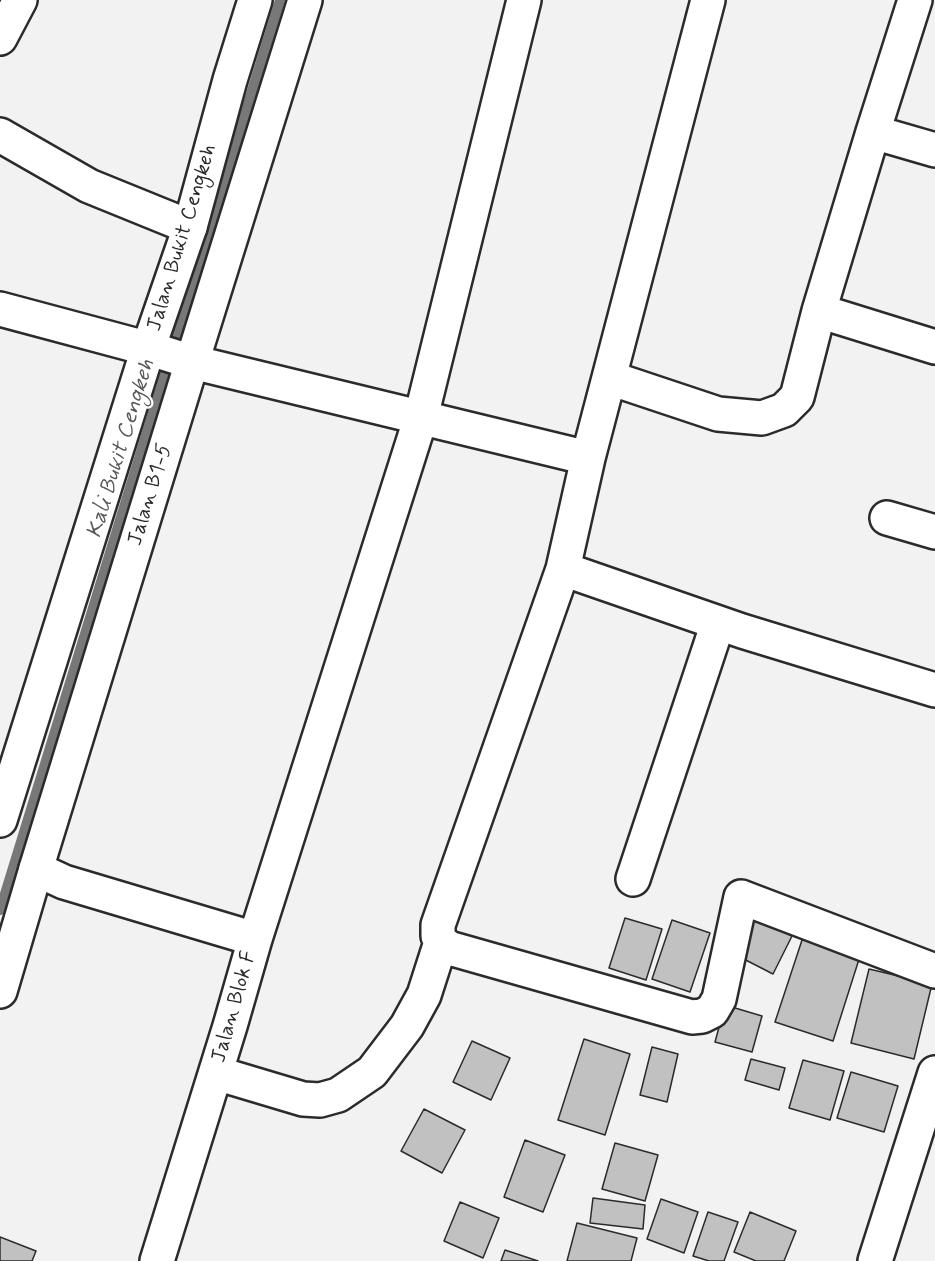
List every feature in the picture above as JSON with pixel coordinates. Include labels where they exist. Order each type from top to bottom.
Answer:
[{"type":"street","points":[[0,38],[20,0]]},
{"type":"street","name":"Jalan Bukit Cengkeh","points":[[0,819],[170,355],[190,227],[230,80],[255,0]]},
{"type":"street","name":"Jalan B1-5","points":[[0,991],[36,869],[170,355],[305,0]]},
{"type":"street","points":[[255,939],[421,417],[524,0]]},
{"type":"street","points":[[708,0],[588,458],[563,569],[438,925],[438,936],[441,942],[449,948],[460,952],[692,1017],[702,1016],[712,1011],[719,999],[741,897],[935,971]]},
{"type":"street","points":[[610,378],[718,414],[762,418],[784,410],[797,397],[819,311],[915,0]]},
{"type":"street","points":[[873,132],[935,150]]},
{"type":"street","points":[[0,135],[89,186],[190,227]]},
{"type":"street","points":[[0,309],[170,355],[588,458]]},
{"type":"street","points":[[819,311],[935,347]]},
{"type":"street","points":[[887,518],[935,532]]},
{"type":"street","points":[[563,569],[718,623],[935,690]]},
{"type":"street","points":[[633,879],[718,623]]},
{"type":"street","name":"Jalan Blok F","points":[[36,869],[64,882],[255,939],[157,1261]]},
{"type":"street","points":[[216,1073],[303,1099],[320,1100],[338,1095],[372,1072],[407,1026],[424,995],[441,942]]},
{"type":"street","points":[[877,1261],[935,1073]]},
{"type":"building","points":[[625,918],[662,929],[646,980],[609,968]]},
{"type":"building","points":[[755,918],[792,936],[773,974],[736,955]]},
{"type":"building","points":[[672,920],[710,933],[690,992],[652,979]]},
{"type":"building","points":[[804,934],[861,953],[833,1041],[775,1022]]},
{"type":"building","points":[[869,969],[932,984],[914,1059],[851,1043]]},
{"type":"building","points":[[725,1005],[762,1016],[752,1052],[715,1042]]},
{"type":"building","points":[[584,1039],[630,1054],[605,1135],[558,1120]]},
{"type":"building","points":[[472,1041],[510,1058],[491,1100],[453,1082]]},
{"type":"building","points":[[652,1047],[678,1054],[667,1102],[640,1095]]},
{"type":"building","points":[[751,1059],[785,1068],[779,1090],[745,1080]]},
{"type":"building","points":[[803,1060],[844,1071],[830,1120],[789,1108]]},
{"type":"building","points":[[851,1072],[898,1086],[884,1132],[837,1118]]},
{"type":"building","points":[[424,1109],[465,1130],[442,1173],[401,1151]]},
{"type":"building","points":[[525,1140],[565,1155],[543,1212],[504,1197]]},
{"type":"building","points":[[615,1143],[658,1155],[645,1201],[602,1189]]},
{"type":"building","points":[[593,1198],[645,1205],[643,1229],[590,1223]]},
{"type":"building","points":[[661,1199],[698,1212],[684,1253],[647,1239]]},
{"type":"building","points":[[460,1202],[499,1218],[483,1258],[444,1241]]},
{"type":"building","points":[[708,1212],[738,1222],[724,1261],[709,1261],[693,1256]]},
{"type":"building","points":[[750,1212],[796,1231],[784,1261],[756,1261],[734,1252]]},
{"type":"building","points":[[577,1223],[637,1238],[631,1261],[567,1261]]},
{"type":"building","points":[[0,1237],[36,1251],[32,1261],[0,1261]]},
{"type":"building","points":[[505,1250],[538,1261],[501,1261]]},
{"type":"waterway","name":"Kali Bukit Cengkeh","points":[[0,910],[280,0]]}]
